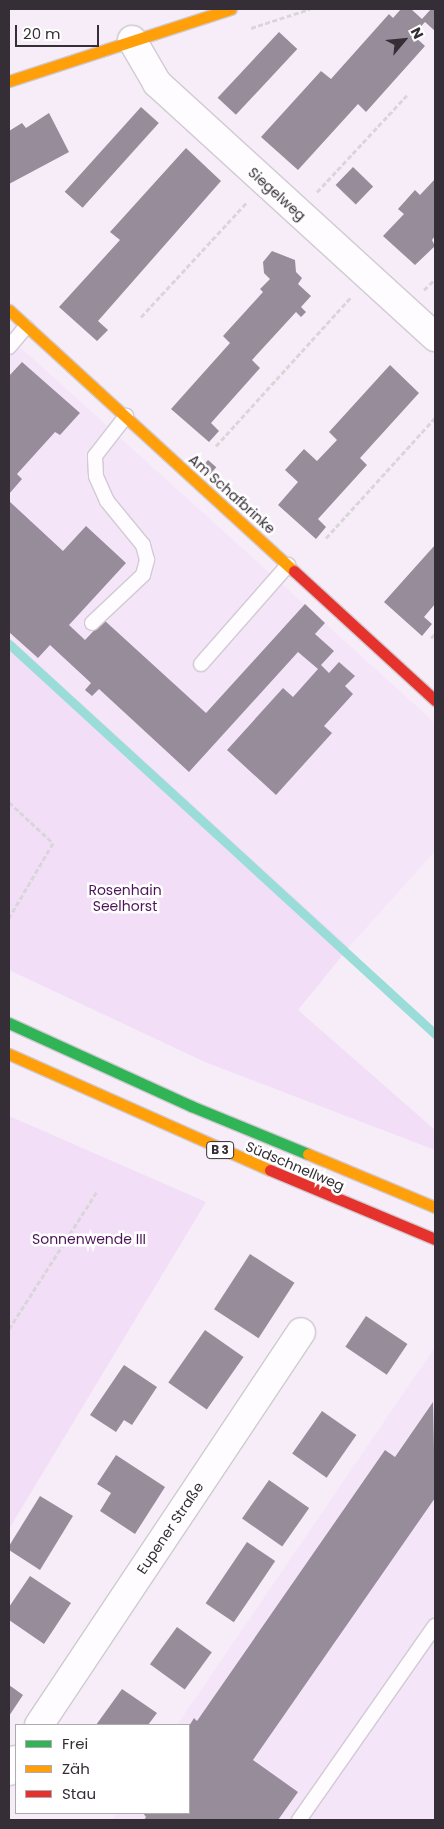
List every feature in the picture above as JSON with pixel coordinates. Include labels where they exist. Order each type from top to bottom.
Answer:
[{"type":"main road","points":[[9,81],[231,9]]},
{"type":"main road","name":"Am Schafbrinke","points":[[9,310],[435,700]]},
{"type":"main road","name":"Südschnellweg","points":[[9,1023],[191,1106],[435,1207]]},
{"type":"main road","name":"Südschnellweg","points":[[9,1054],[178,1132],[435,1239]]},
{"type":"street","name":"Siegelweg","points":[[132,40],[157,83],[264,183],[435,337]]},
{"type":"street","name":"Eupener Straße","points":[[40,1724],[301,1332]]},
{"type":"lane","points":[[9,347],[26,326]]},
{"type":"lane","points":[[92,623],[143,575],[147,560],[143,545],[106,501],[96,476],[95,456],[126,416]]},
{"type":"lane","points":[[201,664],[288,565]]},
{"type":"lane","points":[[299,1820],[435,1626]]},
{"type":"path","points":[[298,213],[407,94]]},
{"type":"path","points":[[141,317],[264,183]]},
{"type":"path","points":[[216,446],[369,277]]},
{"type":"path","points":[[326,538],[435,418]]},
{"type":"path","points":[[431,638],[435,634]]},
{"type":"path","points":[[9,802],[53,843],[9,918]]},
{"type":"path","points":[[9,1329],[98,1190]]},
{"type":"shaded area","points":[[9,337],[435,723],[435,851],[349,947],[9,637]]},
{"type":"shaded area","points":[[435,1347],[435,1820],[112,1820],[116,1814],[190,1814],[190,1724],[178,1724]]},
{"type":"green space","name":"Rosenhain Seelhorst","points":[[9,637],[349,947],[298,1010],[435,1130],[435,1150],[205,1062],[9,970]]},
{"type":"green space","name":"Sonnenwende III","points":[[9,1116],[206,1202],[9,1529]]},
{"type":"building","points":[[401,9],[411,9],[422,19],[431,9],[435,9],[435,31],[425,22],[413,35],[425,46],[366,112],[358,104],[298,170],[261,137],[321,71],[331,79],[389,14],[393,18]]},
{"type":"building","points":[[279,32],[297,49],[236,115],[218,98]]},
{"type":"building","points":[[141,107],[159,123],[83,208],[65,192]]},
{"type":"building","points":[[49,113],[69,152],[9,184],[9,131],[22,123],[26,128]]},
{"type":"building","points":[[186,148],[221,181],[98,321],[108,330],[97,341],[59,307],[120,240],[110,232]]},
{"type":"building","points":[[353,167],[373,186],[356,204],[336,185]]},
{"type":"building","points":[[435,179],[435,236],[432,240],[435,246],[415,265],[383,236],[404,214],[398,209],[415,190],[420,195]]},
{"type":"building","points":[[272,251],[295,260],[296,272],[302,278],[298,284],[311,296],[301,307],[306,312],[301,317],[296,312],[252,360],[260,368],[211,423],[219,431],[209,442],[171,409],[230,343],[223,336],[263,292],[260,289],[270,279],[264,273],[263,262]]},
{"type":"building","points":[[22,362],[80,413],[60,435],[55,432],[17,474],[22,479],[9,494],[9,376]]},
{"type":"building","points":[[390,365],[419,393],[360,458],[367,465],[318,519],[326,527],[316,539],[278,505],[298,482],[285,470],[304,449],[317,461],[337,440],[329,432]]},
{"type":"building","points":[[208,460],[216,467],[210,475],[201,468]]},
{"type":"building","points":[[9,501],[63,551],[86,526],[126,563],[69,625],[85,640],[104,620],[206,713],[305,604],[325,623],[315,634],[334,651],[321,665],[329,673],[339,662],[355,676],[345,686],[353,694],[324,726],[332,733],[276,795],[227,750],[283,688],[293,697],[318,669],[298,652],[189,772],[99,689],[92,696],[85,690],[91,683],[50,645],[38,658],[9,632]]},
{"type":"building","points":[[435,545],[435,604],[424,617],[432,624],[422,636],[384,602]]},
{"type":"building","points":[[250,1254],[294,1283],[259,1338],[214,1309]]},
{"type":"building","points":[[366,1316],[407,1344],[387,1375],[345,1347]]},
{"type":"building","points":[[205,1330],[244,1357],[207,1409],[168,1382]]},
{"type":"building","points":[[124,1365],[157,1387],[132,1425],[124,1420],[116,1432],[90,1415]]},
{"type":"building","points":[[433,1402],[435,1498],[253,1760],[298,1792],[278,1820],[144,1820],[146,1817],[144,1814],[190,1814],[190,1724],[194,1718],[197,1721],[385,1450],[395,1457]]},
{"type":"building","points":[[322,1411],[356,1435],[327,1478],[292,1454]]},
{"type":"building","points":[[116,1455],[165,1487],[135,1534],[100,1511],[111,1493],[97,1484]]},
{"type":"building","points":[[269,1480],[309,1508],[282,1547],[242,1519]]},
{"type":"building","points":[[40,1496],[73,1516],[40,1570],[9,1550],[9,1546]]},
{"type":"building","points":[[247,1542],[275,1561],[234,1622],[206,1603]]},
{"type":"building","points":[[30,1576],[71,1603],[44,1644],[9,1620],[9,1607]]},
{"type":"building","points":[[177,1627],[212,1652],[185,1689],[150,1664]]},
{"type":"building","points":[[9,1685],[23,1695],[9,1716]]},
{"type":"building","points":[[122,1689],[157,1713],[149,1724],[97,1724]]},
{"type":"waterway","points":[[9,644],[435,1034]]},
{"type":"traffic: fast","points":[[9,1023],[191,1106],[308,1154]]},
{"type":"traffic: slow","points":[[9,81],[231,9]]},
{"type":"traffic: slow","points":[[9,310],[294,571]]},
{"type":"traffic: slow","points":[[9,1054],[270,1170]]},
{"type":"traffic: slow","points":[[308,1154],[435,1207]]},
{"type":"traffic: jam","points":[[294,571],[435,700]]},
{"type":"traffic: jam","points":[[270,1170],[435,1239]]}]
